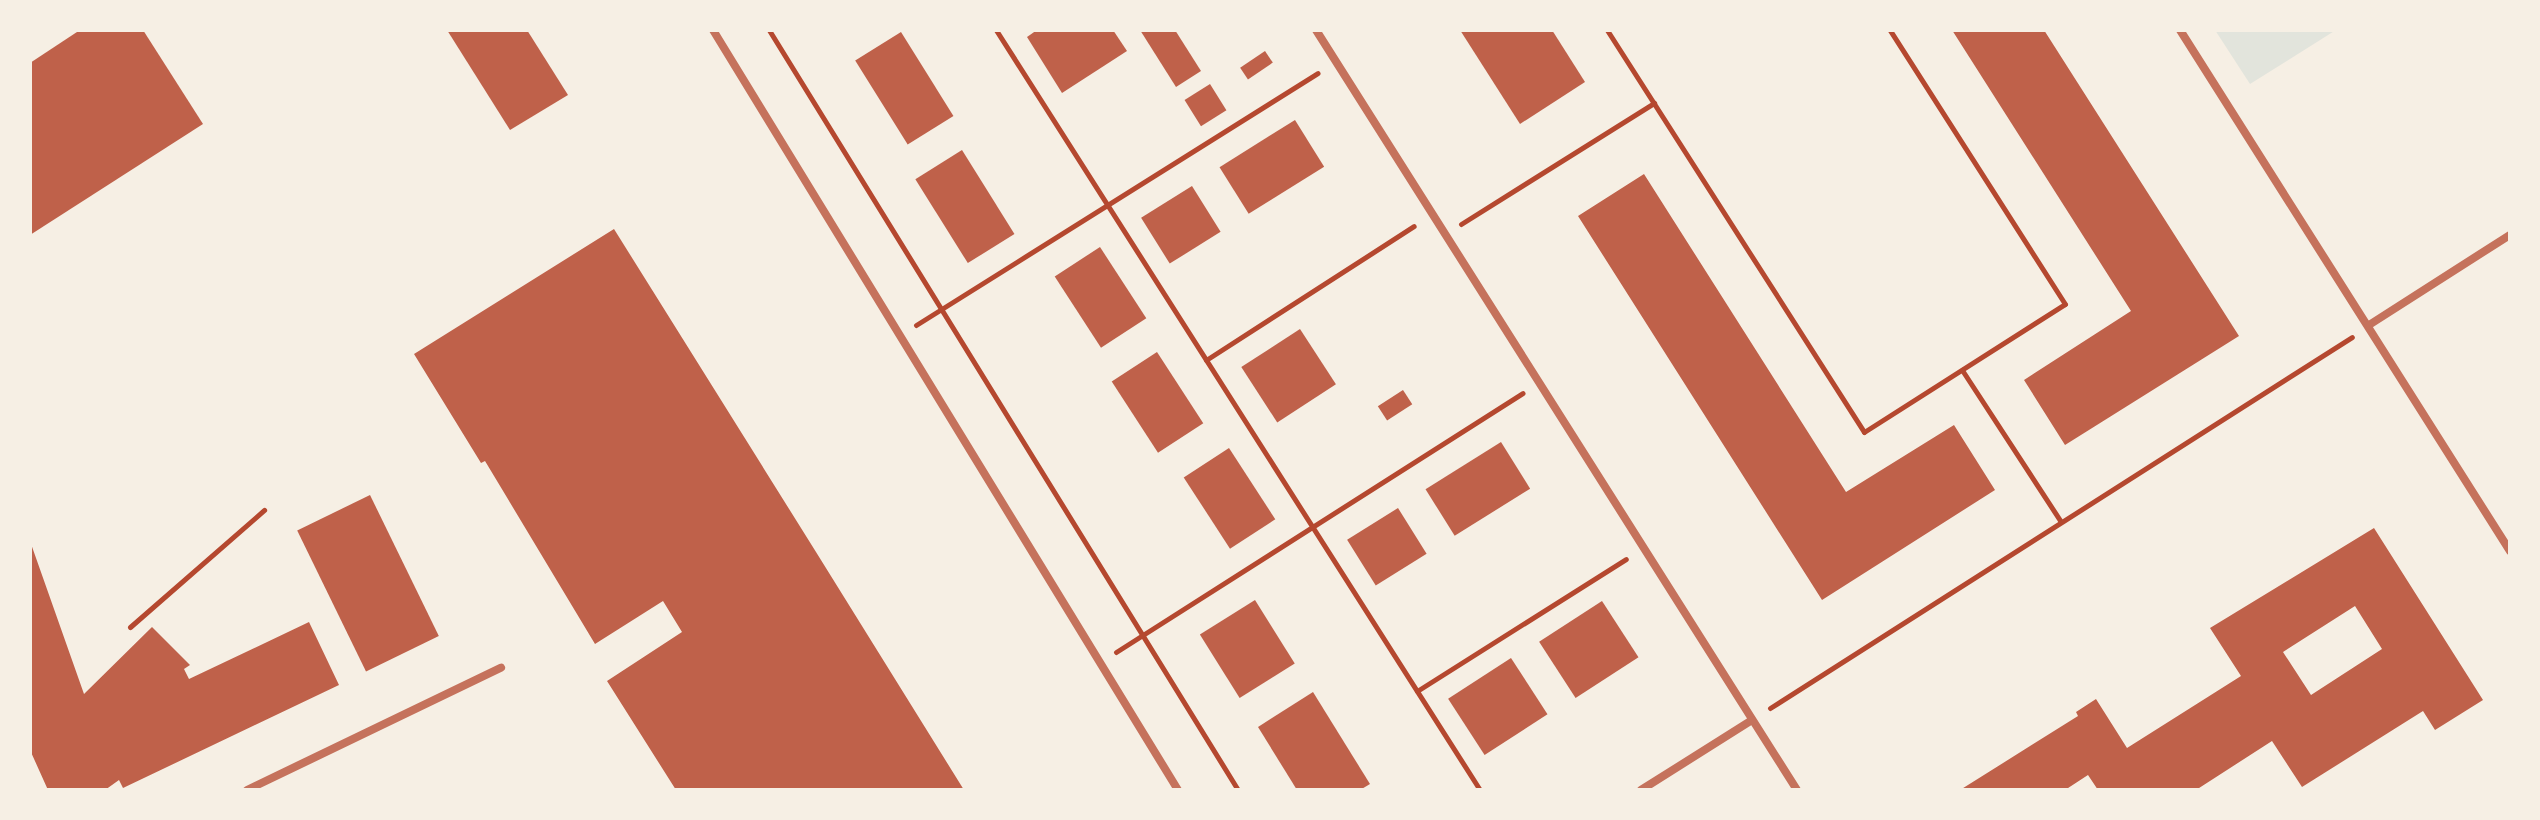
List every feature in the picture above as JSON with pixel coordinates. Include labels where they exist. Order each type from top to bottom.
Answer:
[{"type":"street","points":[[713,30],[1178,790]]},
{"type":"street","points":[[1316,30],[1797,790]]},
{"type":"street","points":[[2180,30],[2510,551]]},
{"type":"street","points":[[2369,325],[2510,235]]},
{"type":"street","points":[[247,790],[501,668]]},
{"type":"street","points":[[1641,790],[1752,720]]},
{"type":"path","points":[[769,30],[1238,790]]},
{"type":"path","points":[[996,30],[1480,790]]},
{"type":"path","points":[[1607,30],[1864,432],[2065,304],[1890,30]]},
{"type":"path","points":[[900,335],[1336,62]]},
{"type":"path","points":[[1445,234],[1654,103]]},
{"type":"path","points":[[1206,360],[1433,214]]},
{"type":"path","points":[[1752,720],[2369,325]]},
{"type":"path","points":[[1962,370],[2061,522]]},
{"type":"path","points":[[1100,662],[1541,382]]},
{"type":"path","points":[[130,627],[264,510]]},
{"type":"path","points":[[1417,691],[1644,548]]},
{"type":"shaded area","points":[[2215,30],[2336,30],[2250,84]]},
{"type":"building","points":[[80,30],[143,30],[203,124],[30,235],[30,63]]},
{"type":"building","points":[[447,30],[527,30],[568,95],[510,130]]},
{"type":"building","points":[[1037,30],[1113,30],[1127,51],[1062,93],[1027,37]]},
{"type":"building","points":[[1140,30],[1175,30],[1201,71],[1176,87]]},
{"type":"building","points":[[1460,30],[1552,30],[1585,82],[1520,124]]},
{"type":"building","points":[[1952,30],[2044,30],[2239,336],[2065,445],[2024,380],[2131,311]]},
{"type":"building","points":[[901,32],[953,116],[908,145],[855,61]]},
{"type":"building","points":[[1265,51],[1273,63],[1248,79],[1240,68]]},
{"type":"building","points":[[1210,84],[1226,110],[1201,126],[1185,100]]},
{"type":"building","points":[[1295,120],[1324,167],[1249,214],[1220,167]]},
{"type":"building","points":[[962,150],[1014,234],[968,263],[915,179]]},
{"type":"building","points":[[1644,174],[1846,492],[1954,425],[1995,490],[1822,600],[1578,216]]},
{"type":"building","points":[[1192,186],[1221,232],[1170,264],[1141,218]]},
{"type":"building","points":[[614,229],[964,790],[676,790],[607,681],[682,632],[663,601],[595,644],[485,461],[481,463],[414,354]]},
{"type":"building","points":[[1100,247],[1146,318],[1101,348],[1055,276]]},
{"type":"building","points":[[1300,329],[1336,384],[1277,422],[1241,367]]},
{"type":"building","points":[[1157,352],[1203,423],[1158,453],[1112,381]]},
{"type":"building","points":[[1403,390],[1412,404],[1387,421],[1378,406]]},
{"type":"building","points":[[1501,442],[1530,489],[1455,536],[1426,489]]},
{"type":"building","points":[[1229,448],[1275,519],[1230,549],[1184,477]]},
{"type":"building","points":[[370,495],[439,636],[366,672],[297,531]]},
{"type":"building","points":[[1398,508],[1427,554],[1376,586],[1347,540]]},
{"type":"building","points":[[2374,528],[2483,700],[2435,730],[2423,711],[2302,787],[2272,741],[2196,790],[2098,790],[2088,775],[2065,790],[1960,790],[2078,716],[2076,712],[2096,699],[2127,748],[2241,676],[2210,628]],"holes":[[[2355,606],[2382,649],[2311,695],[2283,652]]]},
{"type":"building","points":[[30,541],[84,694],[152,627],[190,665],[184,669],[189,679],[309,622],[339,685],[123,788],[119,780],[105,790],[48,790],[30,750]]},
{"type":"building","points":[[1255,600],[1295,664],[1240,698],[1200,634]]},
{"type":"building","points":[[1602,601],[1638,657],[1576,698],[1539,642]]},
{"type":"building","points":[[1511,658],[1547,714],[1485,755],[1448,699]]},
{"type":"building","points":[[1313,692],[1370,784],[1360,790],[1297,790],[1258,727]]}]
